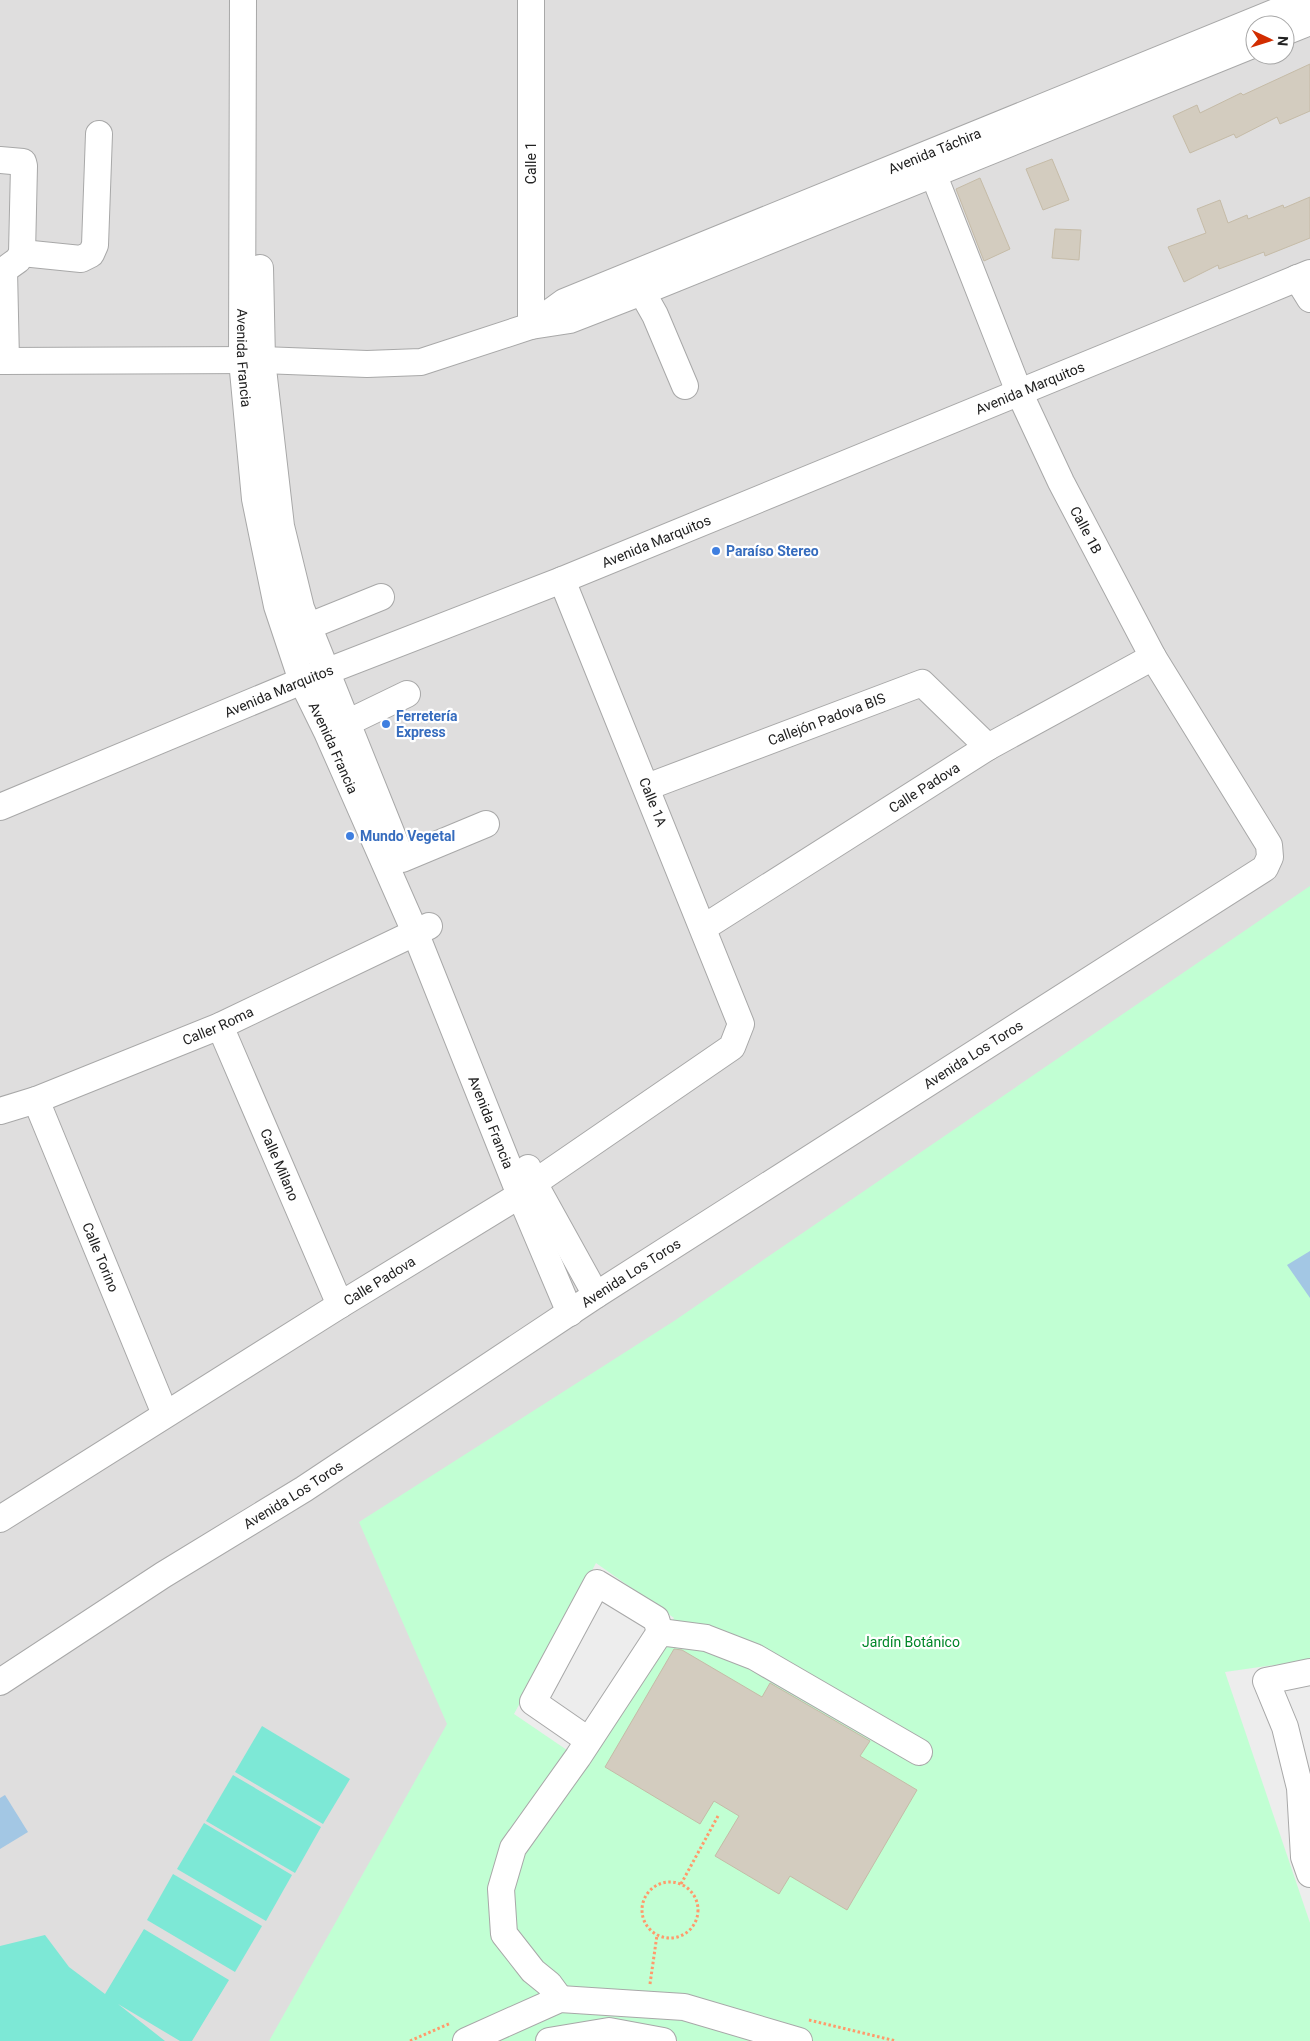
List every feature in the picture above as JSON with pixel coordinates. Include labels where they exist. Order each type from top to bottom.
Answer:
[{"type":"street","name":"Avenida Francia","points":[[243,0],[255,499],[277,606],[298,631],[314,677],[327,732],[422,929],[527,1189],[570,1314]]},
{"type":"street","name":"Avenida Francia","points":[[252,360],[258,0]]},
{"type":"street","name":"Calle 1","points":[[531,0],[531,326]]},
{"type":"street","name":"Avenida Táchira","points":[[567,311],[1288,10],[1310,22]]},
{"type":"street","points":[[0,160],[20,160],[24,166],[9,264],[3,361],[252,360],[366,364],[421,362],[531,326],[567,311],[642,292],[1245,48]]},
{"type":"street","points":[[9,264],[81,259],[91,254],[95,245],[99,134]]},
{"type":"street","name":"Calle 1B","points":[[933,173],[1019,392],[1061,482],[1153,657],[1269,845],[1270,857],[1265,868]]},
{"type":"street","name":"Avenida Marquitos","points":[[0,806],[314,677],[562,580],[1019,392],[1306,283]]},
{"type":"street","points":[[642,292],[655,315],[685,386]]},
{"type":"street","name":"Calle 1A","points":[[562,580],[704,928],[741,1024]]},
{"type":"street","points":[[298,631],[381,596]]},
{"type":"street","name":"Calle Padova","points":[[704,928],[988,747],[1153,657]]},
{"type":"street","name":"Avenida Francia","points":[[314,677],[347,724],[402,860],[422,929]]},
{"type":"street","name":"Callejón Padova BIS","points":[[647,787],[922,683],[988,747]]},
{"type":"street","points":[[347,724],[407,694]]},
{"type":"street","points":[[402,860],[486,824]]},
{"type":"street","name":"Avenida Los Toros","points":[[0,1682],[163,1575],[304,1489],[596,1295],[1265,868]]},
{"type":"street","name":"Caller Roma","points":[[0,1111],[36,1100],[220,1026],[422,929]]},
{"type":"street","name":"Calle Padova","points":[[0,1519],[527,1189],[732,1047],[741,1024]]},
{"type":"street","name":"Calle Milano","points":[[220,1026],[340,1305]]},
{"type":"street","name":"Calle Torino","points":[[36,1100],[166,1414]]},
{"type":"street","name":"Avenida Francia","points":[[527,1189],[596,1295]]},
{"type":"street","points":[[588,1740],[533,1702],[597,1583],[656,1619],[660,1632]]},
{"type":"street","points":[[560,1998],[549,1984],[533,1971],[504,1934],[500,1889],[513,1848],[660,1632]]},
{"type":"street","points":[[660,1632],[706,1638],[756,1657],[918,1752]]},
{"type":"street","points":[[1310,1672],[1266,1681],[1285,1727],[1300,1788],[1304,1857],[1310,1874]]},
{"type":"street","points":[[466,2041],[560,1998],[684,2007],[800,2041]]},
{"type":"street","points":[[550,2041],[609,2031],[663,2041]]},
{"type":"path","points":[[682,1884],[718,1816]]},
{"type":"path","points":[[672,1882],[682,1884],[689,1890],[697,1904],[698,1914],[694,1923],[689,1931],[681,1936],[671,1938],[657,1935],[650,1929],[643,1916],[642,1907],[645,1897],[651,1889],[659,1884],[672,1882]]},
{"type":"path","points":[[650,1987],[657,1935]]},
{"type":"shaded area","points":[[0,0],[1310,0],[1310,2041],[0,2041]]},
{"type":"shaded area","points":[[1310,1251],[1310,1298],[1287,1265]]},
{"type":"shaded area","points":[[596,1563],[674,1618],[586,1763],[514,1714]]},
{"type":"shaded area","points":[[1310,1660],[1310,1923],[1225,1672]]},
{"type":"shaded area","points":[[262,1726],[350,1779],[323,1824],[235,1772]]},
{"type":"shaded area","points":[[233,1775],[321,1827],[295,1873],[206,1821]]},
{"type":"shaded area","points":[[5,1795],[28,1832],[0,1849],[0,1798]]},
{"type":"shaded area","points":[[204,1823],[292,1875],[266,1921],[177,1869]]},
{"type":"shaded area","points":[[173,1874],[262,1926],[235,1972],[147,1920]]},
{"type":"shaded area","points":[[144,1929],[229,1980],[192,2041],[180,2041],[118,2004],[165,2041],[0,2041],[0,1946],[45,1935],[69,1967],[105,1994]]},
{"type":"green space","name":"Jardín Botánico","points":[[1310,886],[1310,2041],[269,2041],[447,1724],[359,1522],[674,1321]]},
{"type":"building","points":[[1310,64],[1310,111],[1280,124],[1277,117],[1236,138],[1234,134],[1190,153],[1173,116],[1197,105],[1200,113],[1241,93],[1243,95]]},
{"type":"building","points":[[1052,159],[1069,200],[1043,210],[1026,169]]},
{"type":"building","points":[[980,178],[1010,249],[984,261],[956,189]]},
{"type":"building","points":[[1310,197],[1310,238],[1265,256],[1264,252],[1219,269],[1218,265],[1184,282],[1168,247],[1206,233],[1197,209],[1220,200],[1228,223],[1247,215],[1248,219],[1283,205],[1284,208]]},
{"type":"building","points":[[1055,229],[1081,230],[1079,260],[1052,258]]},
{"type":"building","points":[[674,1649],[682,1650],[762,1697],[770,1683],[870,1741],[860,1756],[917,1790],[847,1910],[790,1876],[779,1894],[715,1856],[739,1816],[714,1801],[700,1824],[605,1767]]},
{"type":"place","name":"Paraíso Stereo","points":[[716,551]]},
{"type":"place","name":"Ferretería Express","points":[[386,724]]},
{"type":"place","name":"Mundo Vegetal","points":[[350,836]]}]
